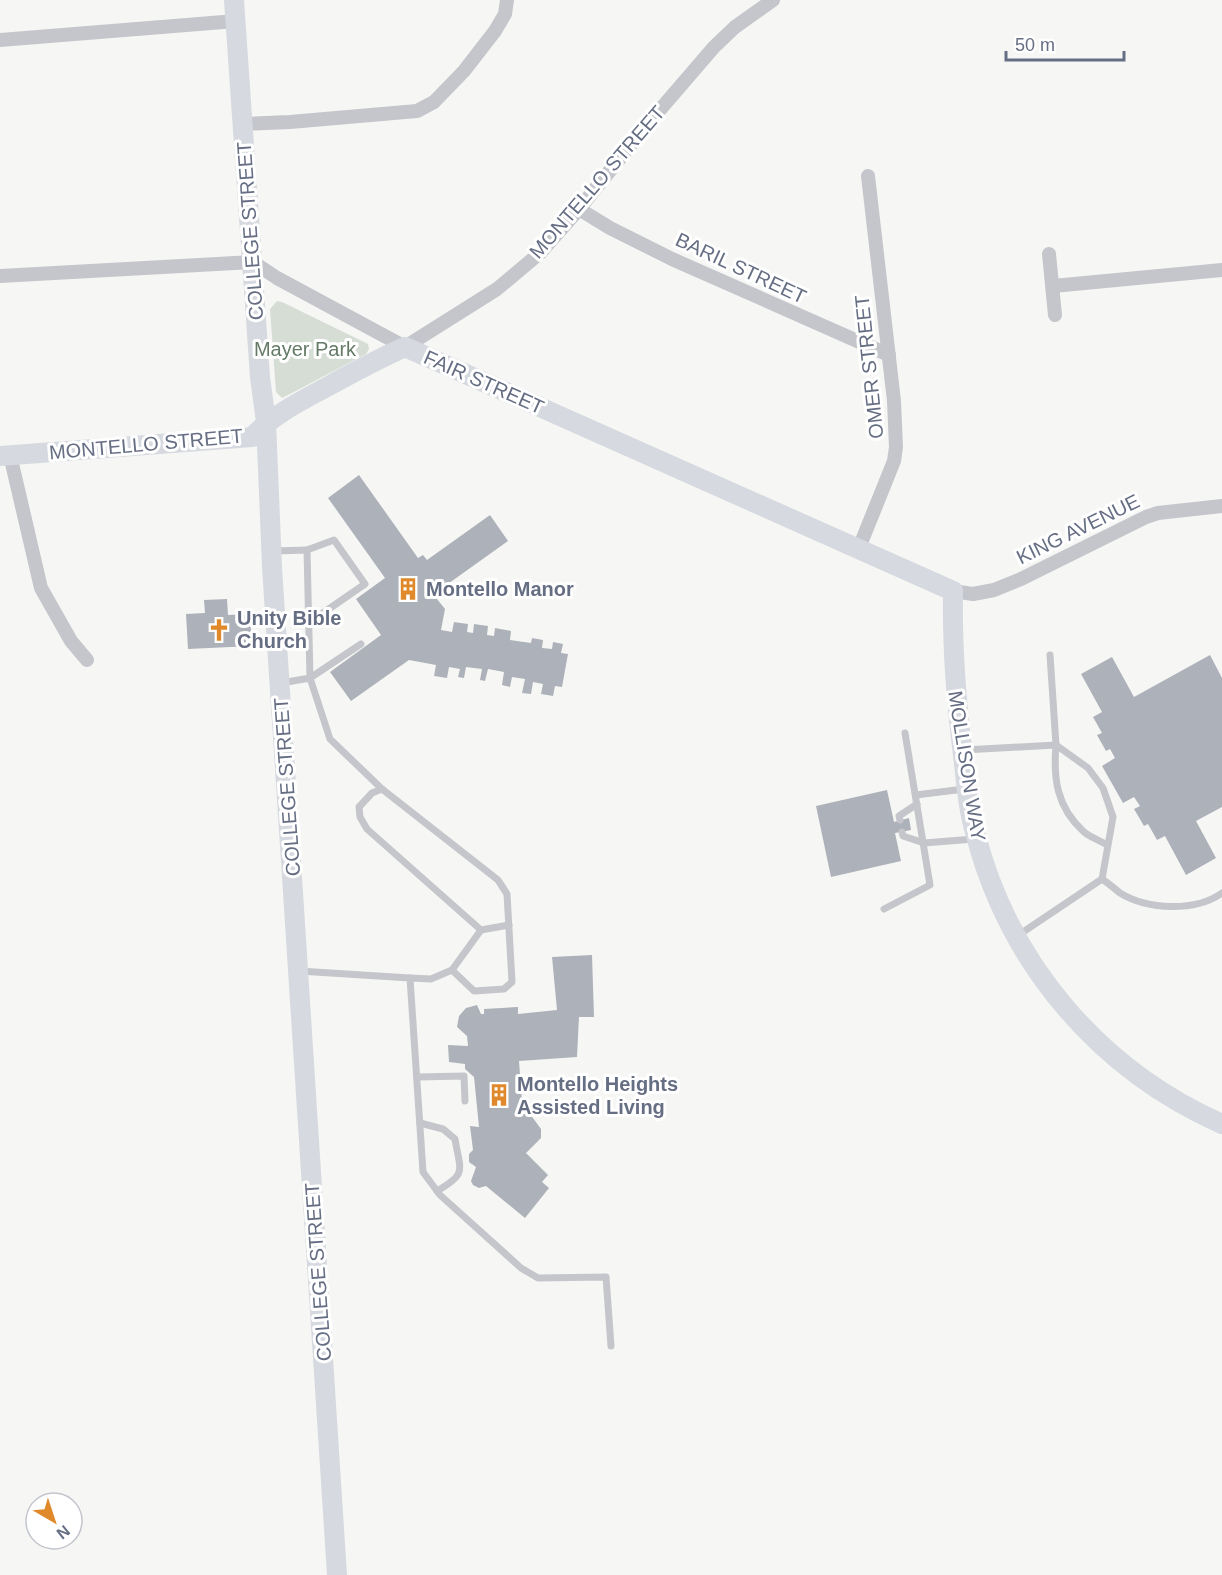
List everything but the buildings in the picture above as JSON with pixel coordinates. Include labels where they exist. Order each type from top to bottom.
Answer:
[{"type":"main road","name":"COLLEGE STREET","points":[[234,0],[254,262],[260,377],[266,422],[280,683],[337,1575]]},
{"type":"main road","name":"MONTELLO STREET","points":[[5,456],[252,437],[266,422],[377,359],[405,347]]},
{"type":"main road","name":"FAIR STREET","points":[[405,347],[953,591]]},
{"type":"main road","name":"MOLLISON WAY","points":[[953,591],[953,669],[967,788],[976,838],[1003,912],[1037,972],[1057,999],[1100,1044],[1147,1083],[1222,1124]]},
{"type":"street","points":[[242,124],[417,111],[434,102],[464,71],[495,31],[505,14],[507,0]]},
{"type":"street","name":"MONTELLO STREET","points":[[405,347],[496,290],[540,253],[714,47],[735,27],[773,0]]},
{"type":"street","points":[[0,40],[236,21]]},
{"type":"street","name":"OMER STREET","points":[[859,548],[894,461],[896,447],[894,401],[868,176]]},
{"type":"street","name":"BARIL STREET","points":[[579,209],[610,228],[672,259],[889,355]]},
{"type":"street","points":[[1049,254],[1055,315]]},
{"type":"street","points":[[0,276],[254,262]]},
{"type":"street","name":"FAIR STREET","points":[[254,262],[277,278],[405,347]]},
{"type":"street","points":[[1053,286],[1222,270]]},
{"type":"street","points":[[5,456],[40,588],[71,641],[87,660]]},
{"type":"street","name":"KING AVENUE","points":[[953,591],[974,594],[994,590],[1021,579],[1146,516],[1222,506]]},
{"type":"lane","points":[[272,551],[307,550],[334,540],[365,584],[308,624]]},
{"type":"lane","points":[[307,550],[310,678],[330,739],[382,789],[498,880],[507,894],[512,982],[504,989],[474,991],[452,970]]},
{"type":"lane","points":[[280,683],[310,678],[361,644]]},
{"type":"lane","points":[[1050,655],[1056,745],[1054,769],[1059,795],[1070,816],[1084,832],[1107,844]]},
{"type":"lane","points":[[884,909],[930,885],[905,733]]},
{"type":"lane","points":[[962,750],[1056,745],[1088,768],[1103,788],[1113,817],[1102,879],[1016,937]]},
{"type":"lane","points":[[916,795],[967,788]]},
{"type":"lane","points":[[382,789],[372,792],[359,807],[360,817],[367,829],[481,930]]},
{"type":"lane","points":[[900,820],[899,816],[917,804]]},
{"type":"lane","points":[[902,832],[903,836],[924,843],[976,838]]},
{"type":"lane","points":[[1102,879],[1122,894],[1152,904],[1186,908],[1213,899],[1222,893]]},
{"type":"lane","points":[[299,971],[430,979],[452,970],[481,930],[509,925]]},
{"type":"lane","points":[[410,978],[423,1172],[437,1191],[521,1268],[538,1278],[606,1277],[611,1346]]},
{"type":"lane","points":[[417,1077],[464,1076],[465,1101]]},
{"type":"lane","points":[[420,1123],[443,1129],[455,1138],[460,1172],[456,1180],[437,1191]]},
{"type":"green space","name":"Mayer Park","points":[[277,301],[368,344],[369,349],[366,354],[282,398],[276,392],[270,309]]},
{"type":"place","name":"Montello Manor","points":[[408,589]]},
{"type":"place","name":"Unity Bible Church","points":[[219,630]]},
{"type":"place","name":"Montello Heights Assisted Living","points":[[499,1095]]}]
